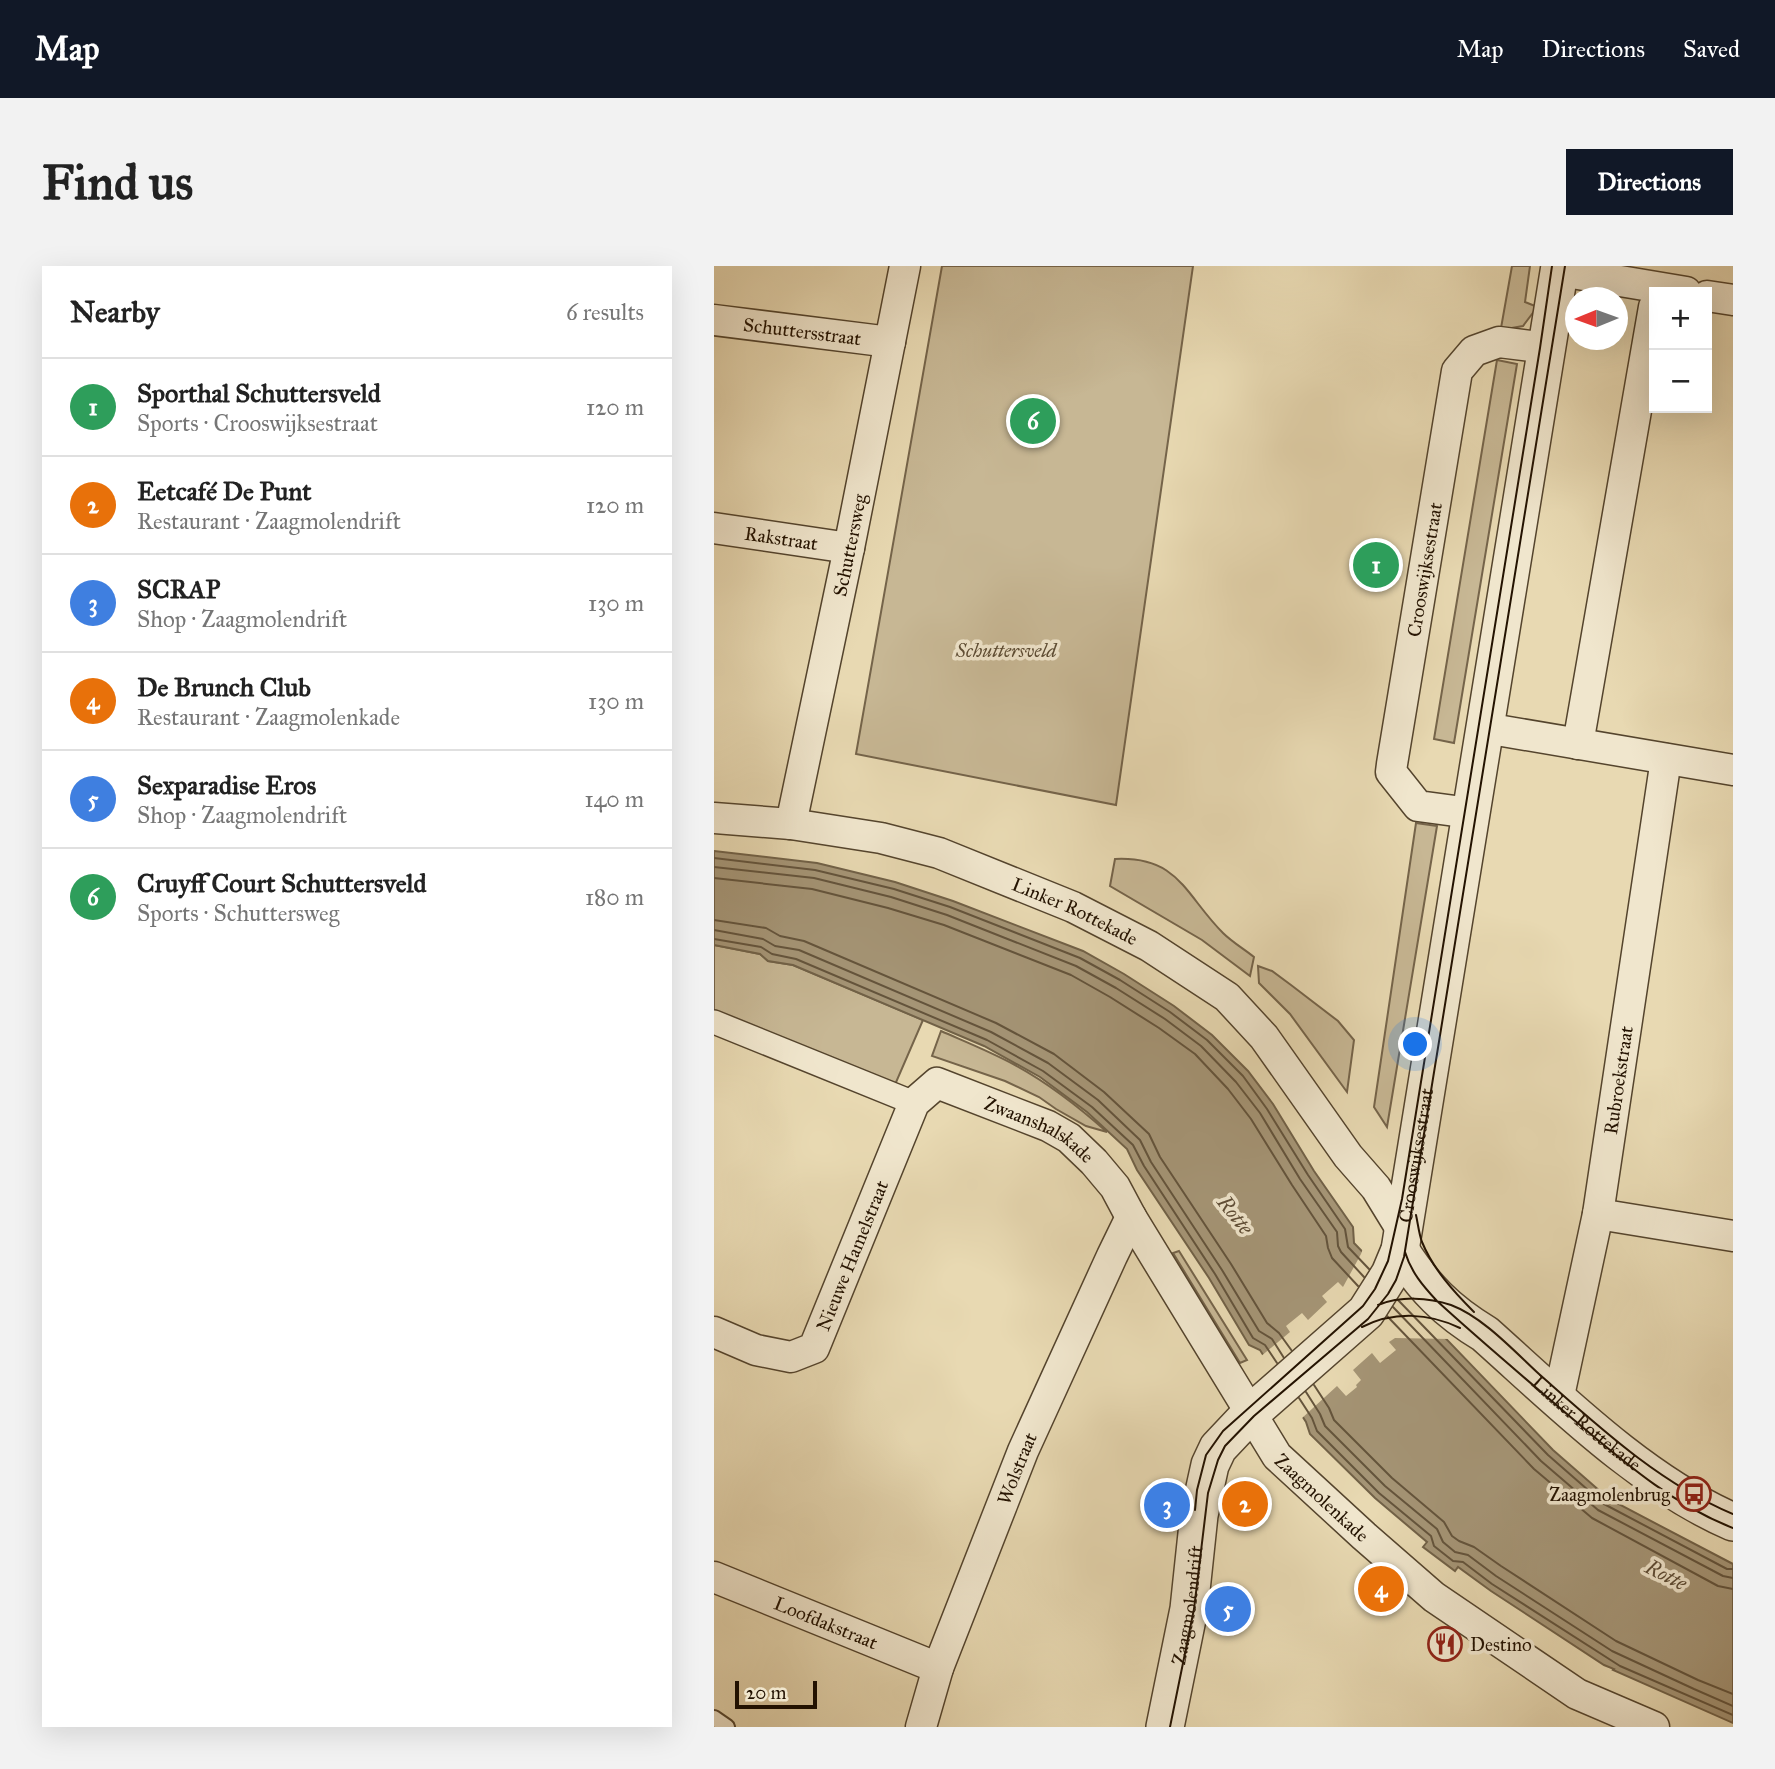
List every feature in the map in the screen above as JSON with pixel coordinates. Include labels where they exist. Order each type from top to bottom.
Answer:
[{"type":"street","name":"Schuttersweg","points":[[791,824],[905,266]]},
{"type":"street","points":[[1560,268],[1649,291]]},
{"type":"street","name":"Crooswijksestraat","points":[[1398,1252],[1560,268]]},
{"type":"street","points":[[1712,297],[1733,300]]},
{"type":"street","name":"Schuttersstraat","points":[[714,320],[890,342]]},
{"type":"street","name":"Crooswijksestraat","points":[[1470,813],[1418,806],[1391,772],[1392,765],[1457,371],[1474,351],[1499,342],[1546,348]]},
{"type":"street","points":[[1578,744],[1653,350]]},
{"type":"street","name":"Rakstraat","points":[[714,528],[849,548]]},
{"type":"street","points":[[1485,728],[1733,770]]},
{"type":"street","name":"Rubroekstraat","points":[[1557,1398],[1598,1214],[1666,759]]},
{"type":"street","name":"Linker Rottekade","points":[[714,818],[791,824],[881,838],[939,853],[1073,907],[1149,946],[1227,997],[1264,1037],[1348,1156],[1361,1197],[1398,1252],[1440,1302],[1461,1320],[1485,1334],[1615,1447],[1674,1490],[1733,1522]]},
{"type":"street","points":[[714,1022],[914,1103]]},
{"type":"street","name":"Zwaanshalskade","points":[[914,1103],[937,1083],[1048,1126],[1069,1138],[1094,1161],[1115,1187],[1251,1413]]},
{"type":"street","name":"Nieuwe Hamelstraat","points":[[714,1332],[756,1350],[791,1357],[814,1348],[914,1103]]},
{"type":"street","points":[[1598,1214],[1733,1236]]},
{"type":"street","name":"Wolstraat","points":[[922,1727],[938,1668],[1023,1451],[1131,1217]]},
{"type":"street","points":[[1251,1413],[1366,1312],[1398,1252]]},
{"type":"street","name":"Zaagmolendrift","points":[[1164,1727],[1189,1609],[1199,1515],[1210,1465],[1218,1448],[1251,1413]]},
{"type":"street","name":"Zaagmolenkade","points":[[1251,1413],[1277,1456],[1434,1597],[1577,1694],[1654,1727]]},
{"type":"street","name":"Loofdakstraat","points":[[714,1577],[938,1668]]},
{"type":"lane","points":[[714,1718],[727,1727]]},
{"type":"green space","name":"Schuttersveld","points":[[942,266],[1193,266],[1116,805],[856,754]]},
{"type":"green space","points":[[1512,266],[1530,266],[1525,302],[1535,306],[1535,310],[1523,326],[1506,329],[1501,328]]},
{"type":"green space","points":[[1497,360],[1517,364],[1454,743],[1434,739]]},
{"type":"green space","points":[[1416,823],[1437,826],[1387,1127],[1374,1107]]},
{"type":"green space","points":[[1115,859],[1154,864],[1179,881],[1223,933],[1254,957],[1250,976],[1202,940],[1110,886]]},
{"type":"green space","points":[[714,945],[760,954],[768,961],[793,965],[923,1020],[894,1087],[714,1013]]},
{"type":"green space","points":[[1258,966],[1272,971],[1338,1021],[1354,1040],[1347,1092],[1290,1014],[1259,983]]},
{"type":"green space","points":[[941,1031],[1027,1072],[1063,1096],[1107,1132],[1086,1126],[1039,1097],[1005,1081],[932,1056]]},
{"type":"green space","points":[[1179,1251],[1247,1360],[1240,1363],[1173,1253]]},
{"type":"water","name":"Rotte","points":[[714,851],[817,863],[895,882],[953,901],[1083,951],[1174,1006],[1212,1035],[1248,1071],[1273,1104],[1314,1171],[1353,1227],[1354,1243],[1553,1450],[1609,1499],[1733,1564],[1733,1723],[1604,1665],[1458,1567],[1455,1571],[1423,1547],[1427,1542],[1375,1498],[1310,1434],[1306,1422],[1260,1350],[1249,1345],[1209,1278],[1137,1170],[1127,1149],[1087,1112],[1040,1077],[984,1046],[793,965],[768,961],[760,954],[714,945]]},
{"type":"pier","points":[[1363,1248],[1450,1339],[1395,1338],[1389,1342],[1396,1350],[1380,1363],[1372,1353],[1353,1370],[1361,1380],[1357,1387],[1346,1396],[1337,1386],[1301,1419],[1260,1357],[1290,1332],[1286,1326],[1302,1313],[1308,1320],[1327,1302],[1322,1296],[1338,1282],[1343,1287]]},
{"type":"tram line","points":[[1195,1510],[1206,1455],[1223,1431],[1363,1306],[1375,1289],[1388,1261],[1402,1199],[1552,266]]},
{"type":"tram line","points":[[1170,1727],[1194,1609],[1208,1493],[1218,1460],[1225,1446],[1254,1416],[1368,1319],[1388,1294],[1404,1257],[1565,266]]},
{"type":"tram line","points":[[1416,1215],[1422,1242],[1432,1262],[1474,1312]]},
{"type":"tram line","points":[[1405,1252],[1418,1278],[1437,1301],[1574,1420],[1669,1495],[1733,1528]]},
{"type":"tram line","points":[[1378,1305],[1396,1300],[1424,1299],[1463,1310],[1498,1335],[1561,1394],[1630,1452],[1680,1486],[1733,1514]]},
{"type":"tram line","points":[[1362,1327],[1386,1318],[1411,1316],[1436,1319],[1460,1328]]},
{"type":"place","name":"Cruyff Court Schuttersveld","points":[[1033,421]]},
{"type":"place","name":"Sporthal Schuttersveld","points":[[1376,565]]},
{"type":"place","name":"Zaagmolenbrug","points":[[1694,1494]]},
{"type":"place","name":"Eetcafé De Punt","points":[[1245,1504]]},
{"type":"place","name":"SCRAP","points":[[1167,1505]]},
{"type":"place","name":"De Brunch Club","points":[[1381,1589]]},
{"type":"place","name":"Sexparadise Eros","points":[[1228,1609]]},
{"type":"place","name":"Destino","points":[[1445,1644]]}]
